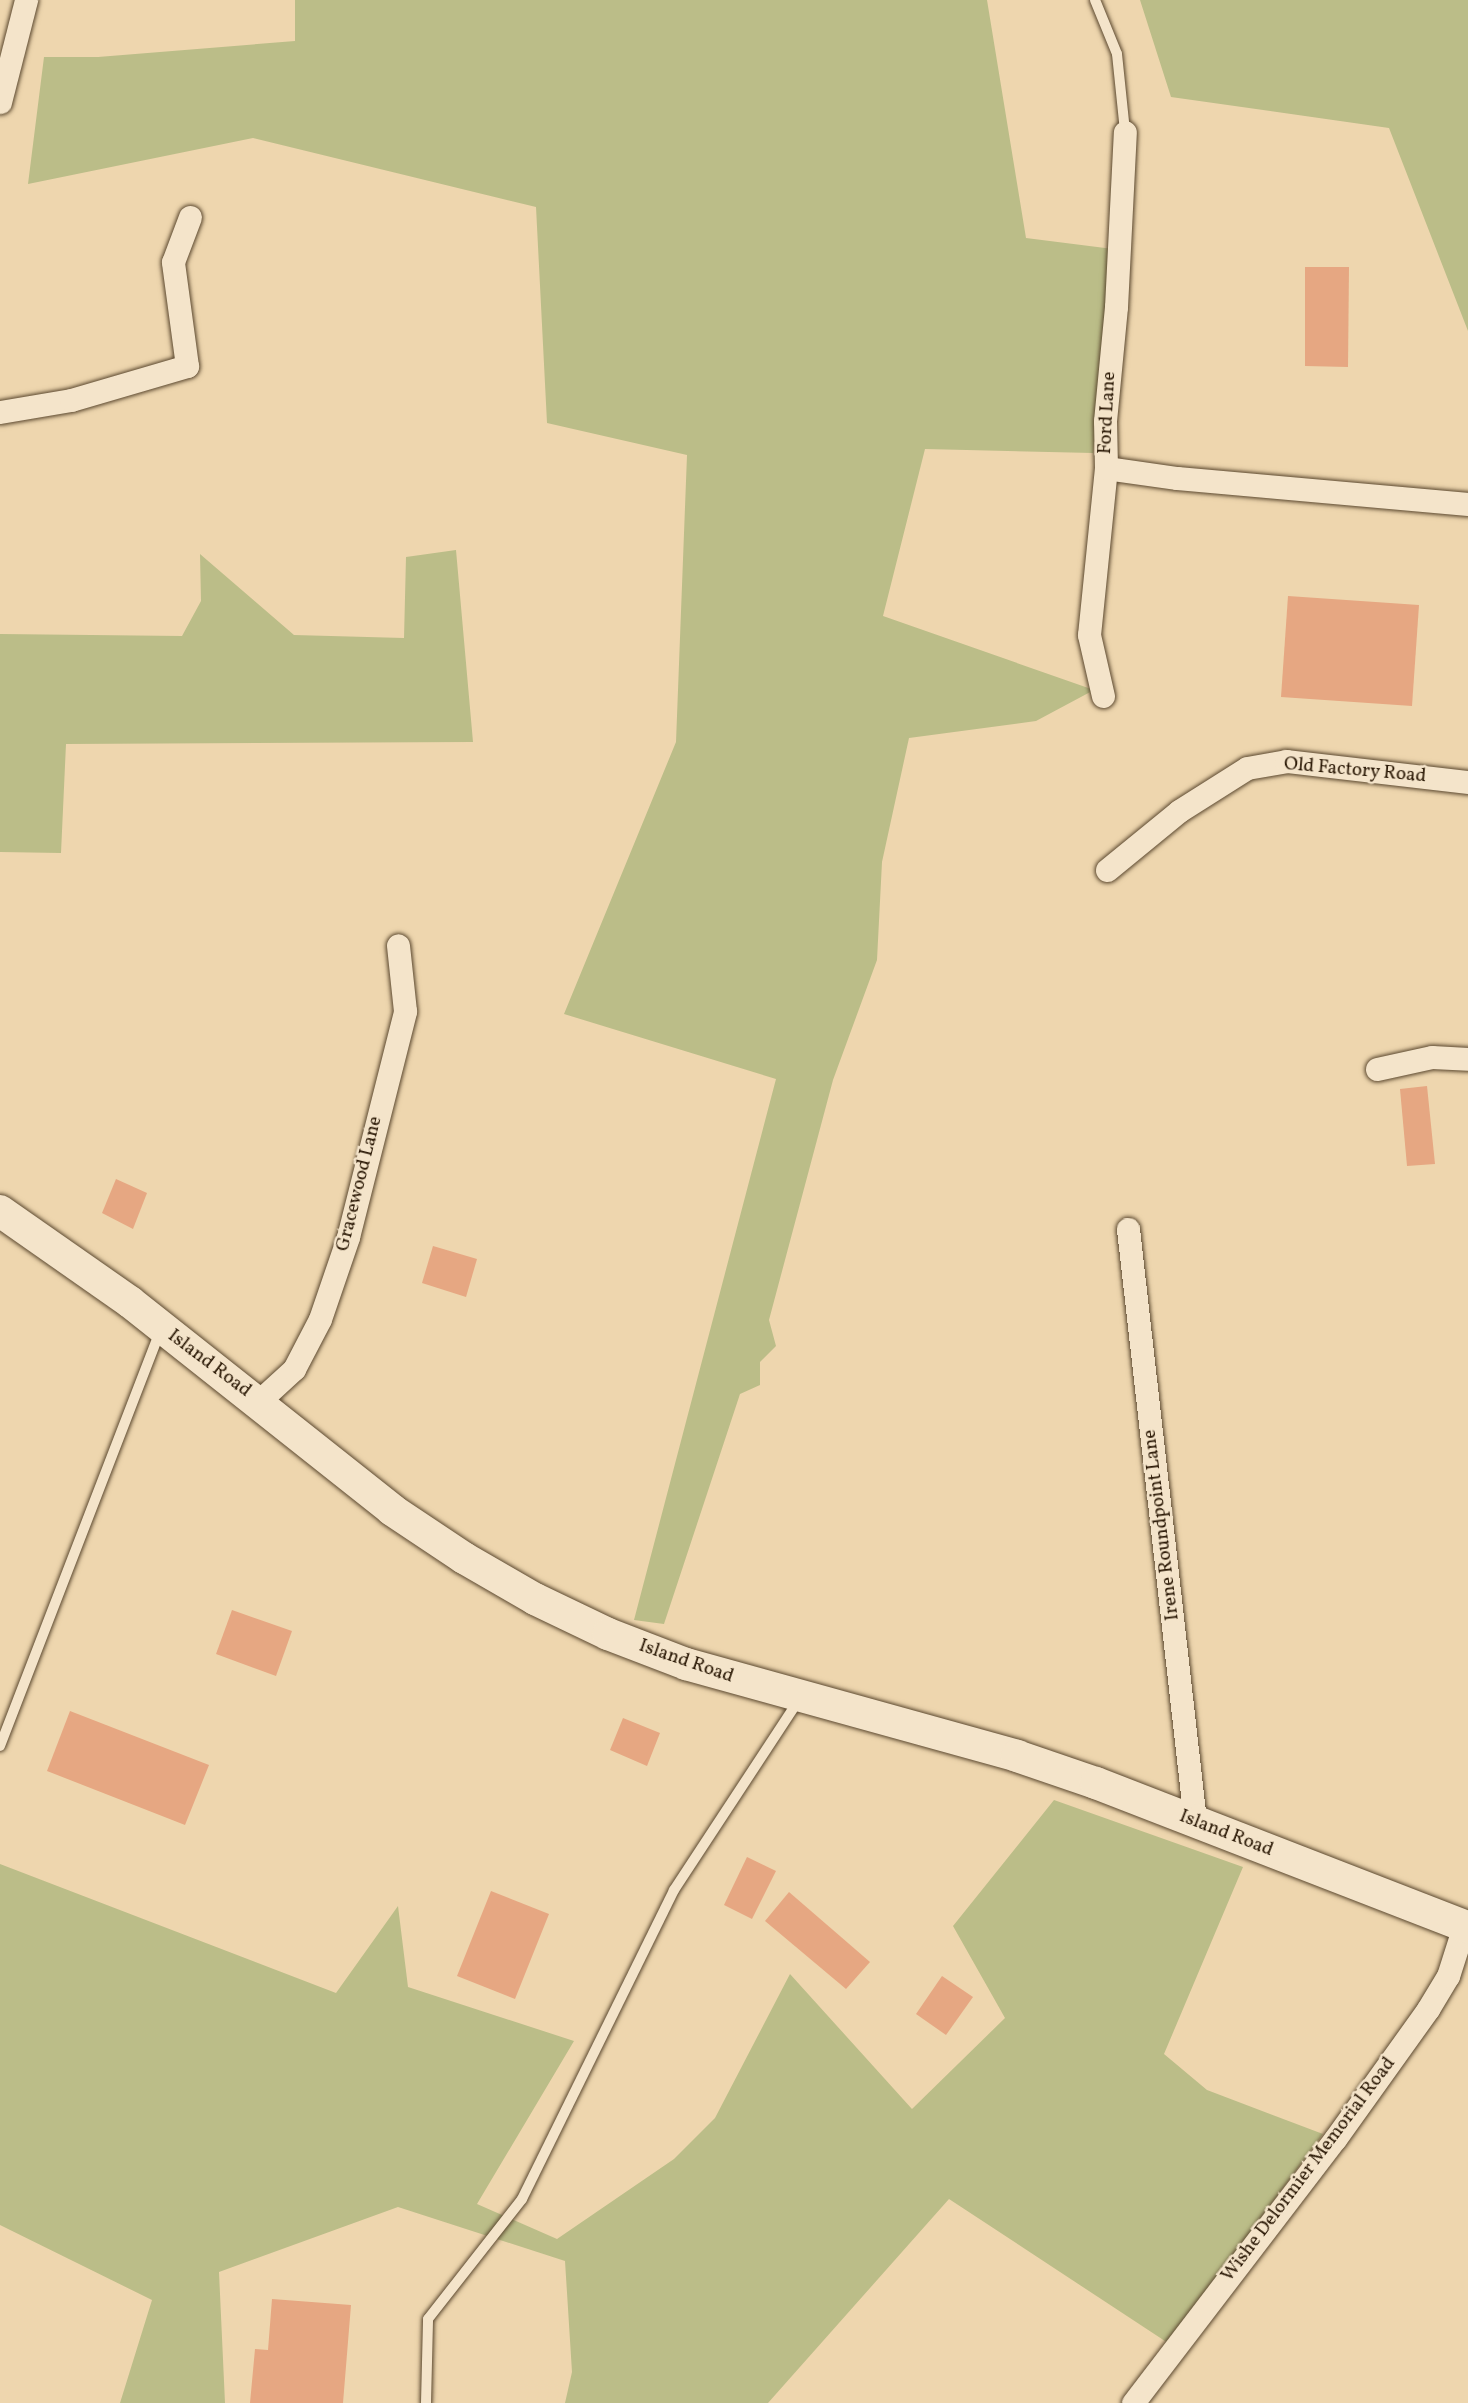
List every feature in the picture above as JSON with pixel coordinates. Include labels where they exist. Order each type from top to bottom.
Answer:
[{"type":"street","points":[[0,102],[26,0]]},
{"type":"street","name":"Ford Lane","points":[[1125,132],[1116,307],[1105,421],[1106,468],[1177,478],[1468,504]]},
{"type":"street","points":[[0,412],[71,400],[187,366],[173,262],[190,217]]},
{"type":"street","points":[[1103,696],[1089,635],[1106,468]]},
{"type":"street","name":"Old Factory Road","points":[[1107,870],[1179,811],[1247,768],[1286,761],[1468,782]]},
{"type":"street","name":"Gracewood Lane","points":[[258,1402],[294,1369],[320,1319],[348,1237],[405,1011],[398,946]]},
{"type":"street","points":[[1377,1069],[1432,1057],[1468,1059]]},
{"type":"street","name":"Island Road","points":[[0,1211],[161,1328],[393,1510],[464,1558],[535,1599],[608,1634],[686,1664],[1017,1756],[1195,1821],[1466,1926]]},
{"type":"street","name":"Irene Roundpoint Lane","points":[[1128,1229],[1195,1821]]},
{"type":"street","name":"Wishe Delormier Memorial Road","points":[[1133,2403],[1335,2139],[1429,2008],[1448,1976],[1466,1926]]},
{"type":"lane","name":"Ford Lane","points":[[1095,0],[1117,54],[1125,132]]},
{"type":"lane","points":[[0,1746],[161,1328]]},
{"type":"lane","points":[[426,2403],[428,2319],[522,2199],[674,1890],[801,1698]]},
{"type":"green space","points":[[295,0],[987,0],[1026,238],[1113,249],[1093,453],[925,449],[883,616],[1094,690],[1036,721],[909,738],[882,862],[877,960],[833,1080],[769,1320],[776,1346],[760,1362],[760,1385],[740,1394],[664,1624],[634,1620],[776,1079],[564,1014],[676,742],[687,455],[547,423],[536,207],[253,138],[28,184],[44,57],[98,57],[295,41]]},
{"type":"green space","points":[[1140,0],[1468,0],[1468,331],[1389,128],[1171,97]]},
{"type":"green space","points":[[456,550],[473,742],[66,744],[61,853],[0,852],[0,634],[182,636],[201,601],[200,554],[294,635],[404,638],[406,557]]},
{"type":"green space","points":[[1054,1800],[1243,1867],[1164,2054],[1207,2090],[1323,2134],[1168,2343],[949,2199],[768,2403],[565,2403],[572,2372],[565,2261],[398,2207],[219,2272],[225,2403],[120,2403],[152,2300],[0,2225],[0,1864],[336,1993],[398,1906],[408,1987],[574,2041],[477,2204],[557,2239],[674,2159],[715,2118],[790,1974],[912,2109],[1005,2018],[953,1926]]},
{"type":"building","points":[[1305,267],[1349,267],[1348,367],[1305,366]]},
{"type":"building","points":[[1288,596],[1419,605],[1412,706],[1281,697]]},
{"type":"building","points":[[1427,1086],[1435,1164],[1407,1166],[1400,1089]]},
{"type":"building","points":[[116,1179],[147,1193],[133,1229],[102,1213]]},
{"type":"building","points":[[433,1246],[477,1259],[466,1297],[422,1283]]},
{"type":"building","points":[[232,1610],[292,1631],[276,1676],[216,1654]]},
{"type":"building","points":[[70,1711],[209,1765],[185,1825],[47,1771]]},
{"type":"building","points":[[623,1718],[660,1733],[647,1766],[610,1750]]},
{"type":"building","points":[[747,1857],[776,1871],[752,1919],[724,1905]]},
{"type":"building","points":[[491,1891],[549,1914],[515,1999],[457,1976]]},
{"type":"building","points":[[789,1892],[870,1962],[846,1989],[765,1921]]},
{"type":"building","points":[[942,1976],[973,1997],[946,2035],[916,2014]]},
{"type":"building","points":[[272,2299],[351,2305],[343,2403],[250,2403],[255,2349],[268,2350]]}]
